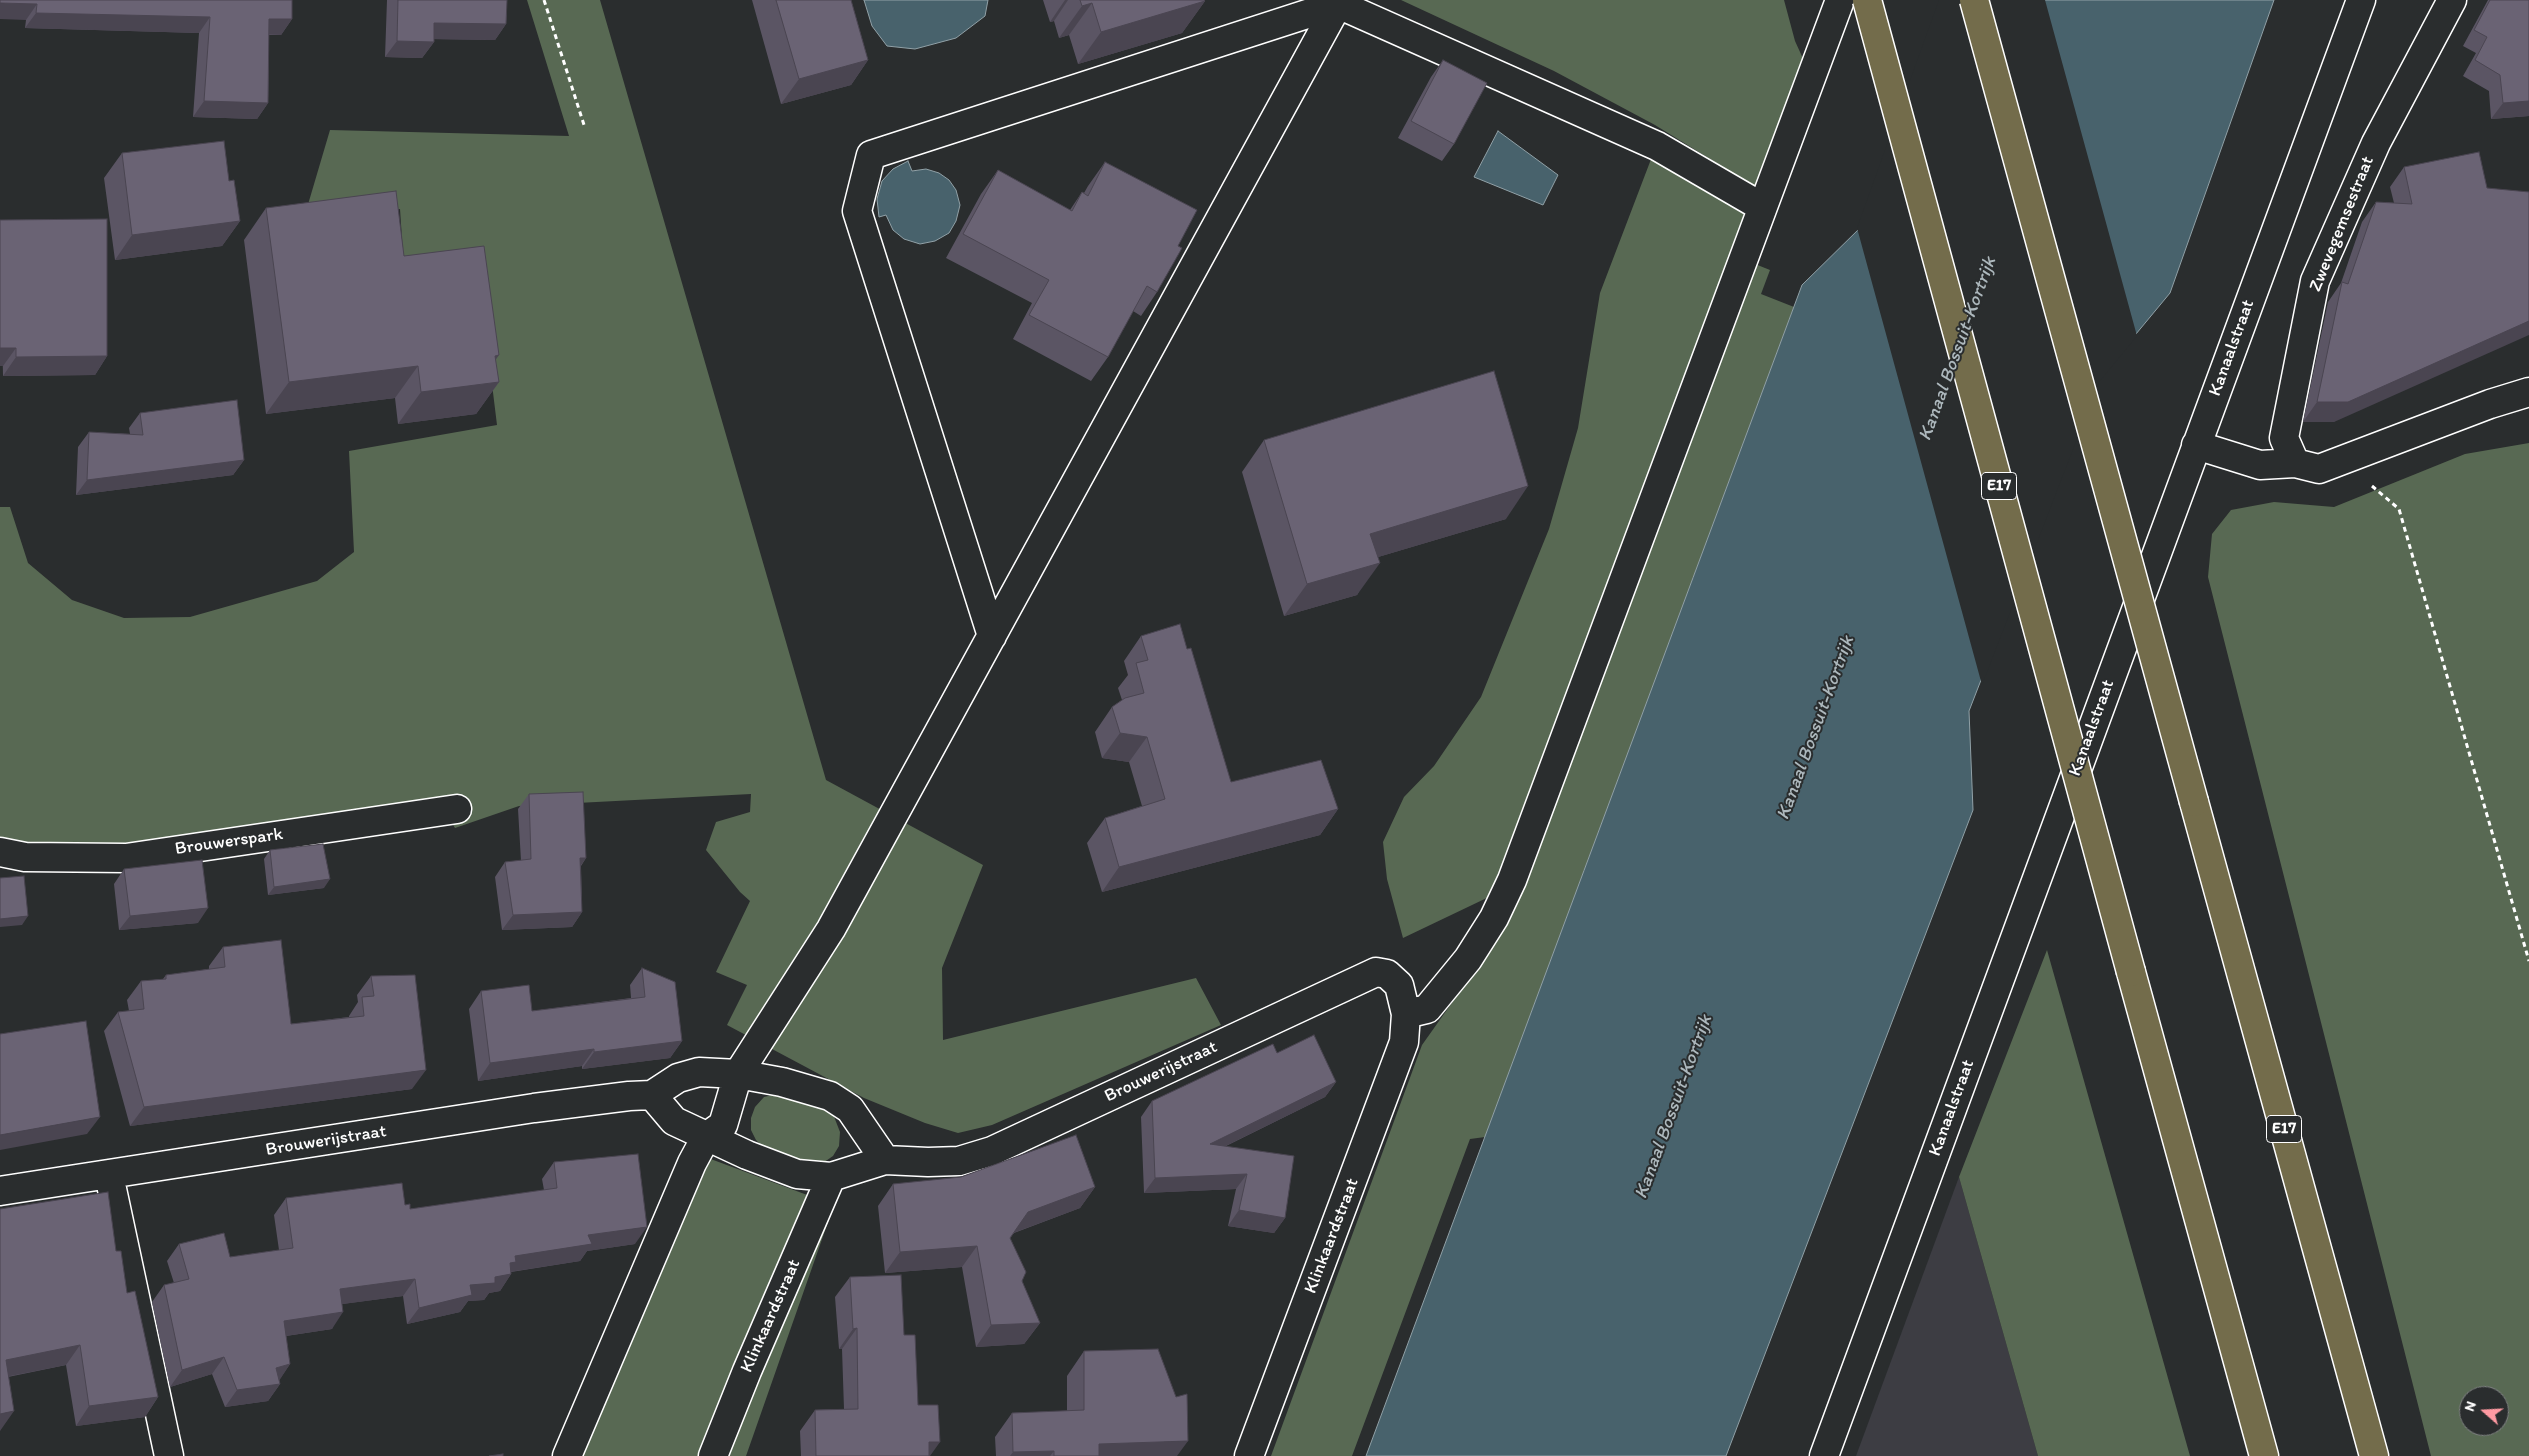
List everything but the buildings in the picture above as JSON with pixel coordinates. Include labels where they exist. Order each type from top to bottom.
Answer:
[{"type":"highway","name":"E17","points":[[1867,0],[2264,1456]]},
{"type":"highway","name":"E17","points":[[1974,0],[2374,1456]]},
{"type":"street","points":[[1406,1014],[1427,1009],[1468,959],[1494,918],[1512,880],[1840,0]]},
{"type":"street","name":"Kanaalstraat","points":[[1824,1456],[2361,0]]},
{"type":"street","name":"Zwevegemsestraat","points":[[2295,463],[2284,438],[2315,281],[2376,143],[2452,0]]},
{"type":"street","points":[[992,636],[857,211],[871,155],[1338,2],[1657,146],[1762,207]]},
{"type":"street","points":[[567,1456],[692,1164],[706,1137],[723,1125],[738,1074],[831,929],[1338,2]]},
{"type":"street","points":[[2196,445],[2260,465],[2295,463],[2319,469],[2490,404],[2529,392]]},
{"type":"street","name":"Brouwerspark","points":[[0,852],[25,858],[126,858],[457,809]]},
{"type":"street","name":"Brouwerijstraat","points":[[0,1192],[534,1108],[652,1095],[674,1121],[706,1137],[796,1174],[831,1177],[885,1160],[920,1162],[959,1161],[992,1151],[1376,972],[1387,974],[1398,985],[1406,1014]]},
{"type":"street","name":"Klinkaardstraat","points":[[1249,1456],[1404,1042],[1406,1014]]},
{"type":"street","points":[[652,1095],[678,1078],[699,1072],[738,1074],[782,1082],[830,1096],[850,1109],[885,1160]]},
{"type":"street","points":[[109,1175],[169,1456]]},
{"type":"street","name":"Klinkaardstraat","points":[[713,1456],[746,1371],[831,1177]]},
{"type":"path","points":[[544,0],[585,128]]},
{"type":"path","points":[[2369,484],[2399,508],[2529,961]]},
{"type":"shaded area","points":[[1959,1177],[2038,1456],[1856,1456]]},
{"type":"green space","points":[[527,0],[600,0],[826,780],[983,865],[942,968],[943,1040],[1196,978],[1221,1025],[992,1125],[958,1133],[925,1123],[864,1098],[727,1025],[747,985],[716,972],[750,901],[740,892],[706,850],[716,822],[750,812],[751,794],[519,806],[455,828],[437,798],[122,847],[25,846],[0,841],[0,507],[10,507],[28,563],[72,600],[124,618],[190,617],[317,581],[354,552],[349,451],[497,425],[477,262],[404,269],[400,209],[304,218],[330,130],[569,136]]},
{"type":"green space","points":[[1401,0],[1784,0],[1795,41],[1810,74],[1757,188],[1655,125],[1554,71]]},
{"type":"green space","points":[[1653,154],[1746,211],[1692,366],[1493,895],[1403,938],[1387,879],[1383,842],[1404,797],[1434,766],[1481,697],[1549,529],[1578,428],[1600,293]]},
{"type":"green space","points":[[1755,264],[1770,270],[1761,294],[1794,307],[1485,1137],[1470,1139],[1352,1456],[1271,1456],[1422,1045],[1461,990],[1506,917]]},
{"type":"green space","points":[[2529,443],[2529,1456],[2431,1456],[2208,577],[2212,534],[2231,510],[2274,502],[2334,507],[2465,454]]},
{"type":"green space","points":[[2047,950],[2190,1456],[2038,1456],[1959,1177]]},
{"type":"green space","points":[[781,1093],[825,1109],[833,1114],[840,1132],[839,1146],[833,1156],[820,1165],[811,1166],[763,1147],[756,1140],[751,1130],[751,1118],[755,1107],[764,1097]]},
{"type":"green space","points":[[708,1158],[834,1205],[746,1456],[581,1456]]},
{"type":"water","points":[[864,0],[988,0],[985,16],[956,38],[915,49],[887,46],[872,26]]},
{"type":"water","name":"Kanaal Bossuit-Kortrijk","points":[[1941,0],[2274,0],[2170,293],[2097,381],[1969,711],[1973,810],[1726,1456],[1366,1456],[1802,285],[1861,227]]},
{"type":"water","points":[[1498,131],[1558,175],[1543,205],[1474,177]]},
{"type":"water","points":[[908,161],[912,171],[926,169],[939,173],[949,180],[956,190],[960,205],[956,221],[949,233],[935,241],[920,244],[904,239],[893,230],[886,215],[879,217],[877,199],[882,181],[893,169]]},
{"type":"pier","points":[[1939,0],[2045,0],[2137,336],[2099,382],[1982,685],[1857,228]]}]
